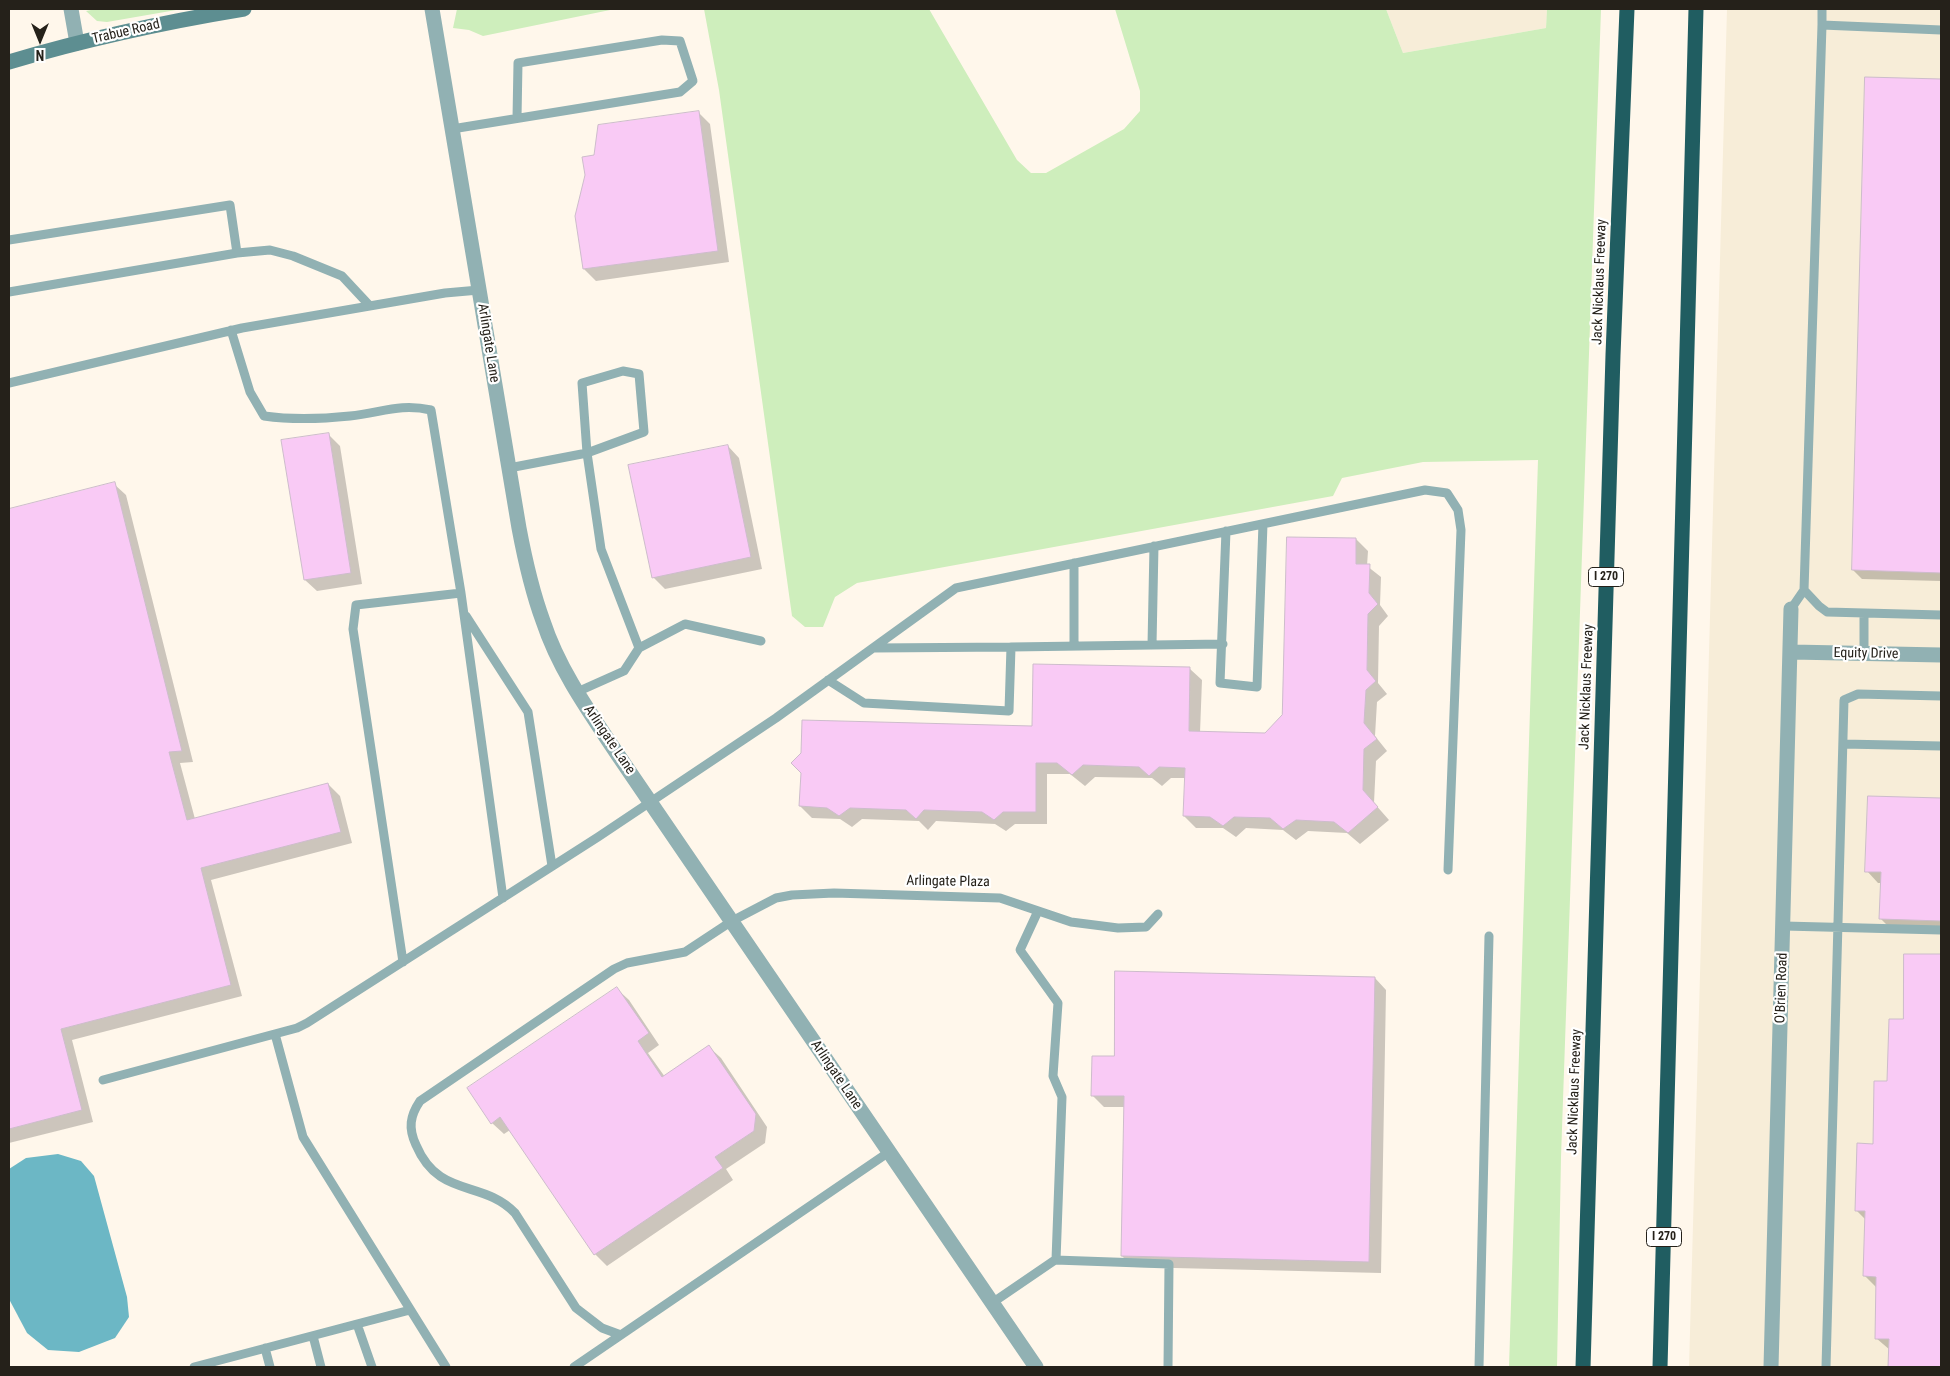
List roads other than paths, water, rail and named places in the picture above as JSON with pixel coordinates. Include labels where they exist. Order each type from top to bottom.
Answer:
[{"type":"highway","name":"Jack Nicklaus Freeway","points":[[1583,1367],[1612,365],[1627,9]]},
{"type":"highway","name":"I 270","points":[[1660,1367],[1696,9]]},
{"type":"main road","name":"Trabue Road","points":[[9,62],[77,43],[184,19],[244,9]]},
{"type":"street","points":[[71,9],[77,43]]},
{"type":"street","name":"Arlingate Lane","points":[[432,9],[509,468],[529,576],[543,623],[559,659],[577,692],[1036,1367]]},
{"type":"street","name":"O'Brien Road","points":[[1771,1367],[1792,652],[1791,610]]},
{"type":"street","name":"Equity Drive","points":[[1792,652],[1941,655]]},
{"type":"lane","points":[[1791,610],[1804,590],[1822,9]]},
{"type":"lane","points":[[1822,25],[1941,30]]},
{"type":"lane","points":[[452,129],[680,92],[693,81],[680,41],[662,40],[518,64],[517,118]]},
{"type":"lane","points":[[9,240],[230,205],[237,253]]},
{"type":"lane","points":[[9,292],[237,253],[270,250],[293,256],[342,276],[370,306]]},
{"type":"lane","points":[[9,383],[231,330],[445,293],[479,290]]},
{"type":"lane","points":[[231,330],[250,392],[264,416],[315,419],[352,416],[411,406],[431,410],[462,593],[503,898]]},
{"type":"lane","points":[[509,468],[587,453],[644,432],[639,374],[624,371],[582,383],[587,453],[601,549],[639,648]]},
{"type":"lane","points":[[103,1080],[275,1034],[307,1023],[503,898],[776,718],[956,588],[1425,490],[1447,493],[1458,510],[1461,530],[1448,870]]},
{"type":"lane","points":[[1226,531],[1220,683],[1257,687],[1263,524]]},
{"type":"lane","points":[[1152,645],[1154,546]]},
{"type":"lane","points":[[1074,563],[1074,646]]},
{"type":"lane","points":[[1804,590],[1827,612],[1941,616]]},
{"type":"lane","points":[[403,962],[353,629],[356,604],[462,593]]},
{"type":"lane","points":[[465,614],[528,712],[552,866]]},
{"type":"lane","points":[[1864,614],[1864,654]]},
{"type":"lane","points":[[577,692],[624,670],[639,648],[685,624],[761,641]]},
{"type":"lane","points":[[874,648],[1011,648],[1223,644]]},
{"type":"lane","points":[[828,680],[864,703],[1009,711],[1011,648]]},
{"type":"lane","points":[[1826,1367],[1844,700],[1858,694],[1941,696]]},
{"type":"lane","points":[[1843,744],[1941,746]]},
{"type":"lane","name":"Arlingate Plaza","points":[[621,1334],[602,1328],[576,1308],[515,1213],[507,1205],[492,1197],[453,1185],[440,1178],[426,1164],[411,1134],[412,1117],[420,1101],[614,969],[627,963],[686,952],[732,921],[776,898],[814,893],[1000,898],[1071,922],[1118,928],[1146,927],[1158,914]]},
{"type":"lane","points":[[1038,911],[1020,950],[1058,1003],[1053,1076],[1062,1097],[1056,1260]]},
{"type":"lane","points":[[1784,926],[1941,930]]},
{"type":"lane","points":[[1479,1367],[1488,936]]},
{"type":"lane","points":[[275,1034],[304,1137],[446,1367]]},
{"type":"lane","points":[[574,1367],[889,1152]]},
{"type":"lane","points":[[992,1303],[1056,1260],[1169,1264],[1168,1367]]},
{"type":"lane","points":[[194,1367],[216,1364],[265,1348],[410,1310]]},
{"type":"lane","points":[[357,1324],[372,1367]]},
{"type":"lane","points":[[313,1336],[321,1367]]},
{"type":"lane","points":[[265,1348],[270,1367]]},
{"type":"water","points":[[58,1154],[81,1161],[94,1176],[127,1297],[129,1317],[115,1338],[79,1352],[48,1350],[27,1333],[9,1299],[9,1169],[26,1158]]}]
